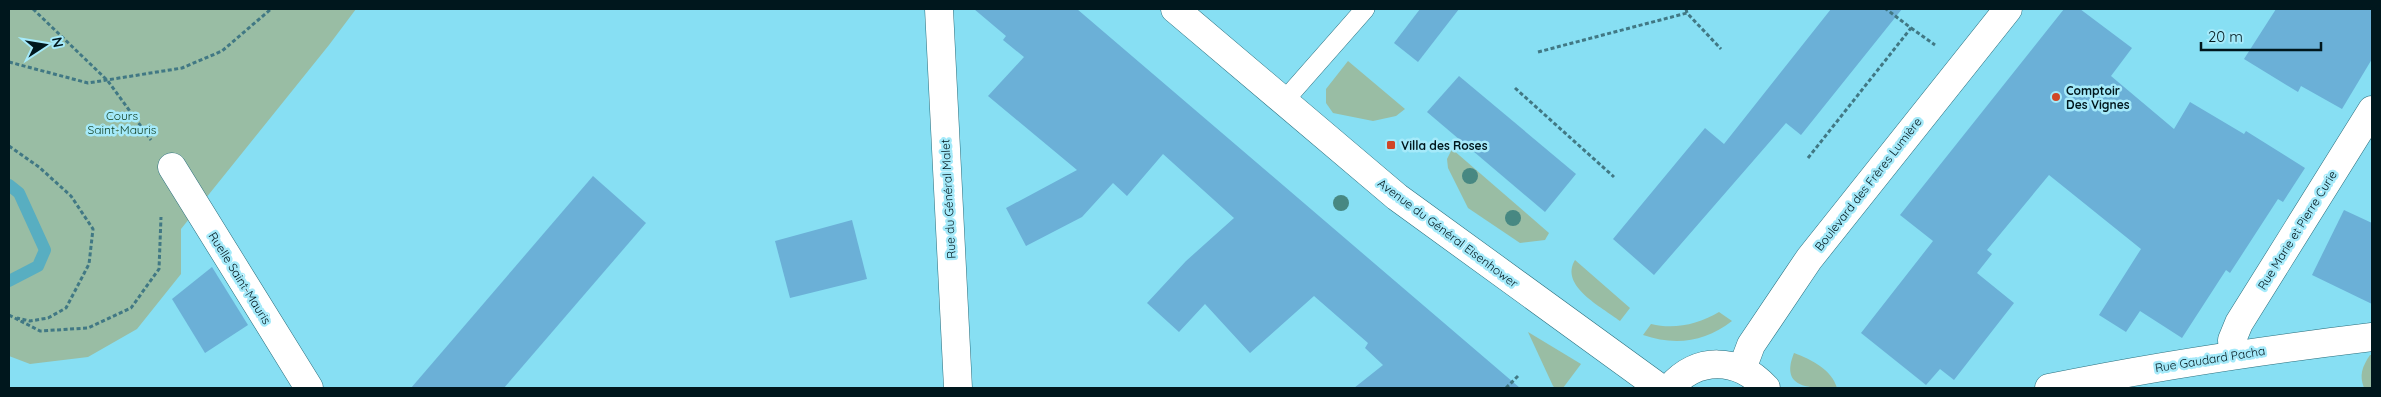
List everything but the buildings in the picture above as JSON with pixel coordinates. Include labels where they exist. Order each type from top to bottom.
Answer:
[{"type":"street","name":"Rue du Général Malet","points":[[939,9],[958,388]]},
{"type":"street","name":"Avenue du Général Eisenhower","points":[[1175,9],[1397,197],[1660,388]]},
{"type":"street","name":"Boulevard des Frères Lumière","points":[[1742,369],[1751,346],[1810,259],[2008,9]]},
{"type":"street","name":"Rue Marie et Pierre Curie","points":[[2233,354],[2232,340],[2239,323],[2372,110]]},
{"type":"street","name":"Ruelle Saint-Mauris","points":[[172,167],[309,388]]},
{"type":"street","name":"Rue Gaudard Pacha","points":[[2049,388],[2233,354],[2372,337]]},
{"type":"street","points":[[1670,388],[1678,379],[1692,369],[1708,364],[1726,364],[1742,369],[1757,378],[1766,388]]},
{"type":"lane","points":[[1284,101],[1365,9]]},
{"type":"path","points":[[9,315],[40,331],[88,328],[131,308],[159,269],[162,190],[172,167],[108,81],[33,9]]},
{"type":"path","points":[[9,62],[88,83],[182,68],[222,51],[271,9]]},
{"type":"path","points":[[1886,9],[1937,46]]},
{"type":"path","points":[[1538,52],[1686,11],[1720,49]]},
{"type":"path","points":[[1808,158],[1911,28]]},
{"type":"path","points":[[1515,88],[1614,178]]},
{"type":"path","points":[[9,146],[38,167],[71,196],[93,229],[89,264],[66,308],[48,318],[30,322],[9,315]]},
{"type":"path","points":[[1506,388],[1518,376]]},
{"type":"green space","name":"Cours Saint-Mauris","points":[[9,9],[356,9],[181,229],[181,274],[137,329],[88,357],[30,364],[9,356]]},
{"type":"green space","points":[[1348,61],[1405,109],[1396,116],[1373,121],[1333,113],[1326,103],[1326,89]]},
{"type":"green space","points":[[1452,149],[1549,233],[1545,240],[1520,243],[1468,208],[1448,168],[1447,159]]},
{"type":"green space","points":[[1575,260],[1630,308],[1620,321],[1577,287],[1573,279],[1572,270]]},
{"type":"green space","points":[[1719,312],[1732,321],[1711,334],[1700,338],[1678,341],[1643,335],[1651,324],[1660,326],[1686,325],[1703,320]]},
{"type":"green space","points":[[1528,332],[1581,364],[1563,388],[1555,388],[1553,386]]},
{"type":"green space","points":[[1794,353],[1820,366],[1831,376],[1837,388],[1808,387],[1794,380],[1791,374],[1791,365]]},
{"type":"green space","points":[[2370,355],[2372,355],[2372,388],[2364,388],[2362,371]]},
{"type":"waterway","points":[[9,185],[19,193],[45,250],[38,266],[9,281]]},
{"type":"place","name":"Comptoir Des Vignes","points":[[2056,97]]},
{"type":"place","name":"Villa des Roses","points":[[1391,145]]}]
